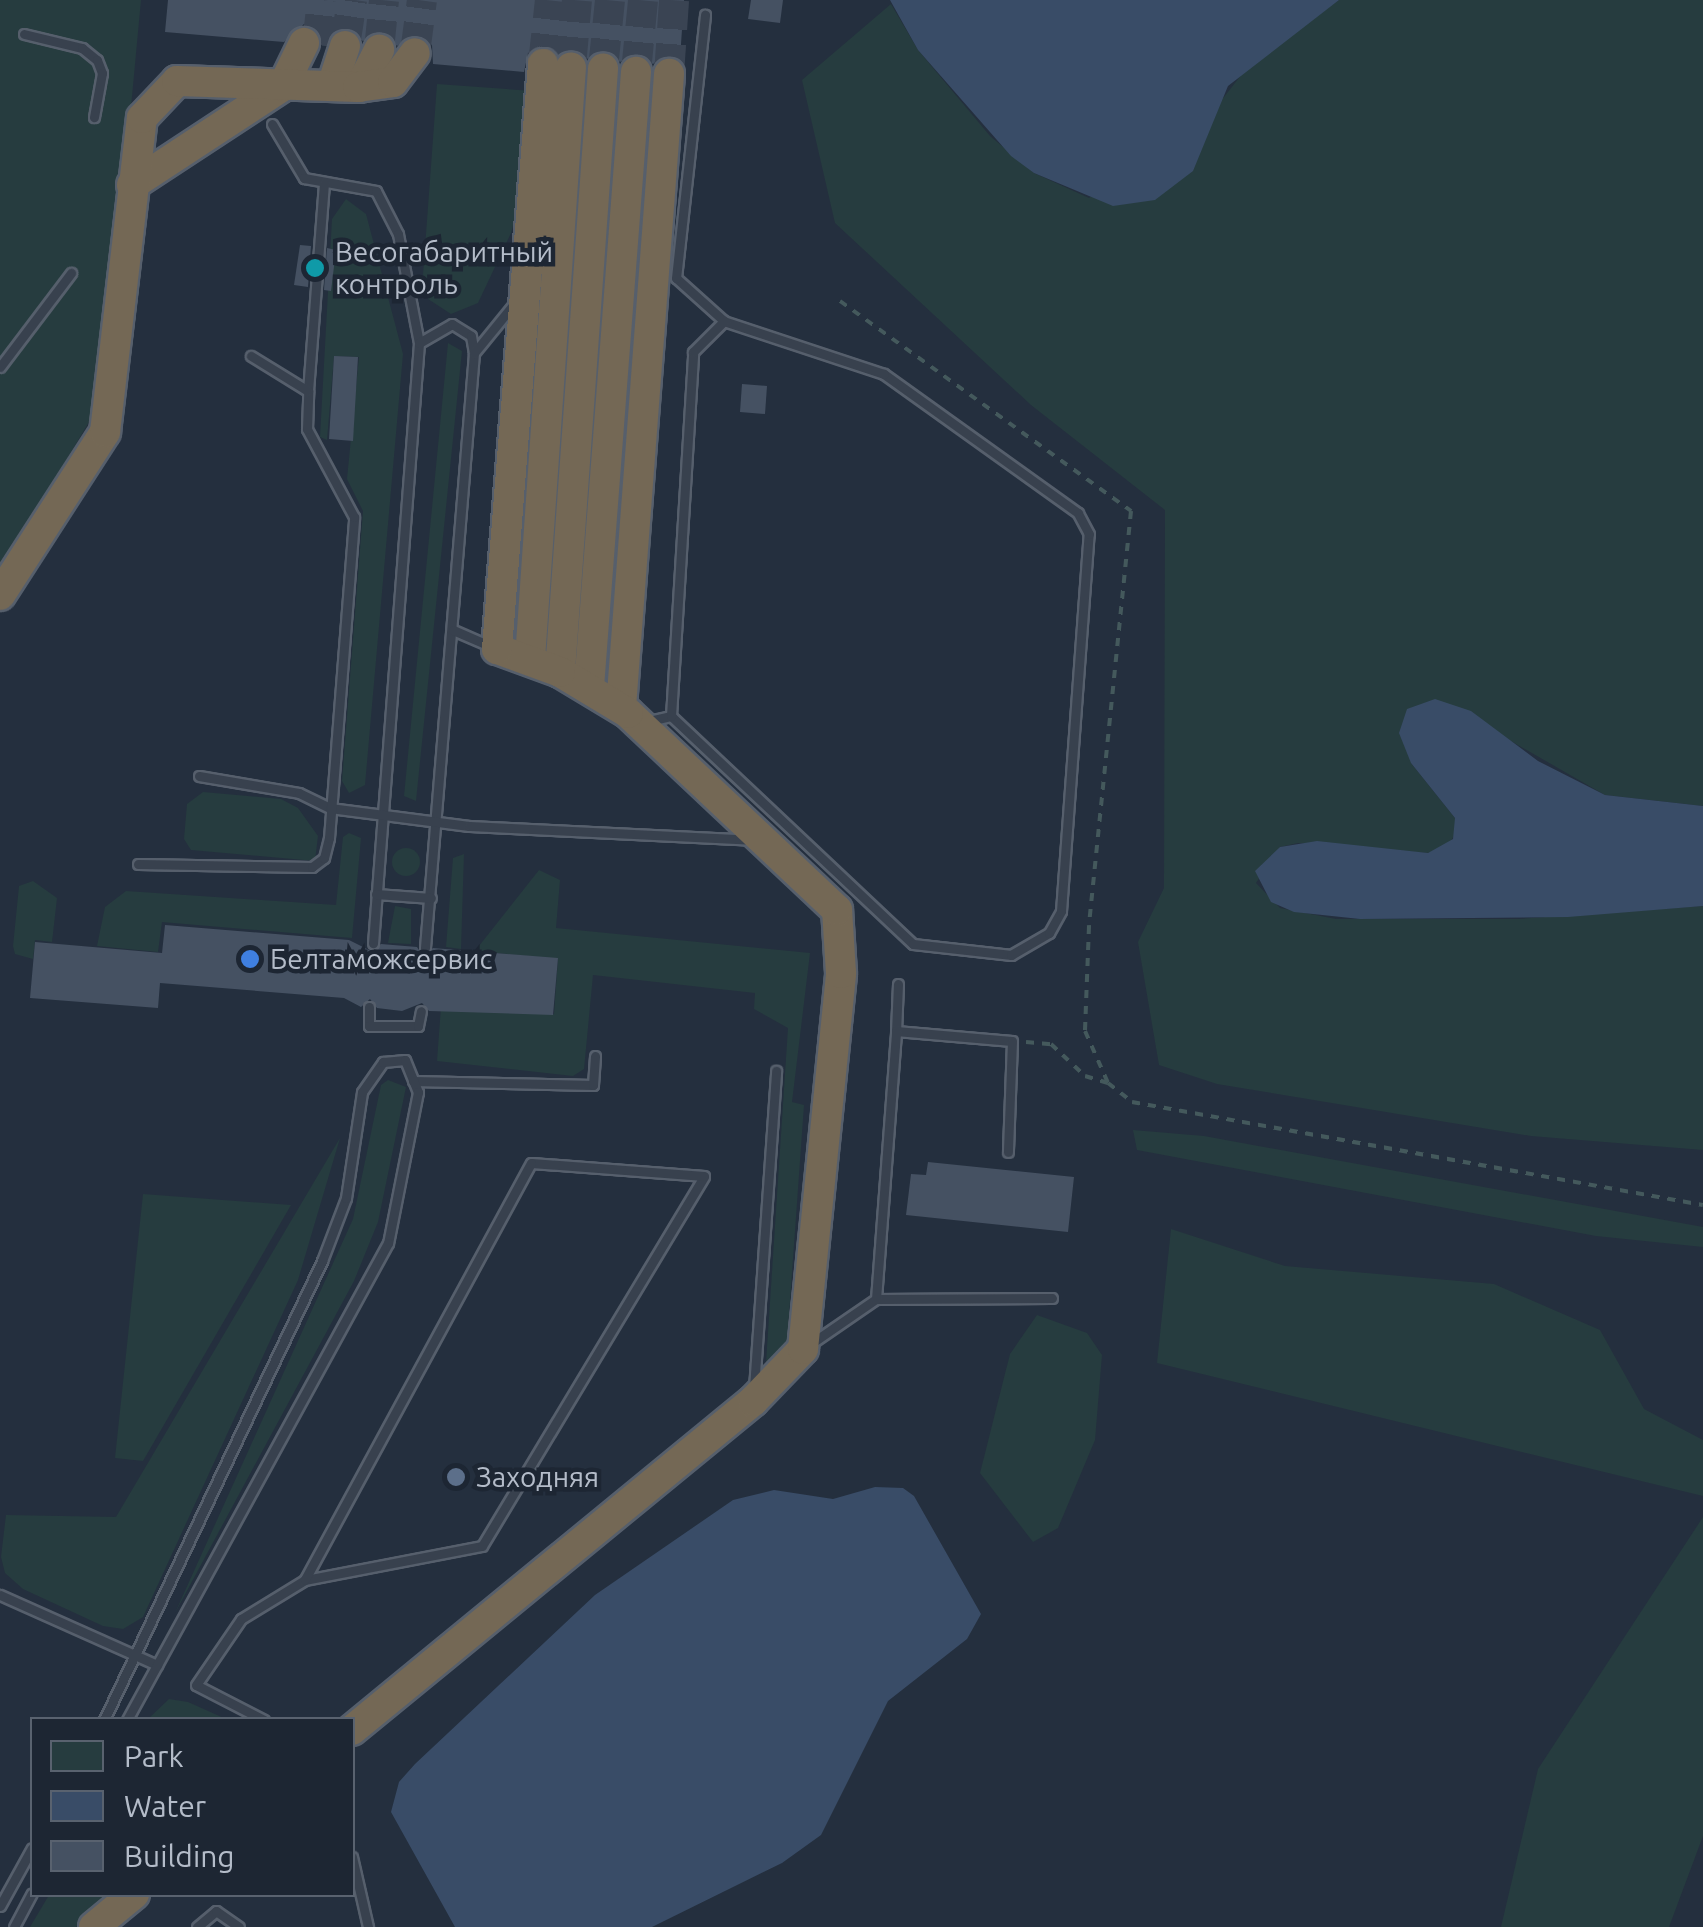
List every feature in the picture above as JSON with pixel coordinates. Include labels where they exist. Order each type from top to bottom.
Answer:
[{"type":"highway","points":[[132,185],[330,86],[356,48]]},
{"type":"highway","points":[[0,595],[105,432],[142,118],[172,83],[330,86],[401,76],[356,48]]},
{"type":"highway","points":[[330,86],[356,48]]},
{"type":"highway","points":[[355,1728],[753,1401],[803,1349],[843,933],[837,910],[767,841],[567,678],[520,295],[604,69]]},
{"type":"highway","points":[[567,678],[604,69]]},
{"type":"highway","points":[[567,678],[604,69]]},
{"type":"highway","points":[[567,678],[604,69]]},
{"type":"highway","points":[[94,1927],[130,1897]]},
{"type":"lane","points":[[671,716],[798,830],[913,944],[1011,955],[1049,933],[1061,911],[1092,554],[1078,513],[884,374],[724,321],[676,278],[705,15]]},
{"type":"lane","points":[[24,34],[82,48],[96,60],[102,73],[94,117]]},
{"type":"lane","points":[[272,124],[304,178],[376,191],[398,234],[419,343],[373,944]]},
{"type":"lane","points":[[138,864],[312,867],[324,858],[354,517],[307,429],[324,183]]},
{"type":"lane","points":[[0,366],[71,273]]},
{"type":"lane","points":[[474,352],[520,295]]},
{"type":"lane","points":[[671,716],[693,352],[724,321]]},
{"type":"lane","points":[[419,343],[452,324],[471,336],[474,352],[439,822],[425,948]]},
{"type":"lane","points":[[251,356],[308,391]]},
{"type":"lane","points":[[453,630],[567,678],[646,721],[671,716]]},
{"type":"lane","points":[[198,776],[299,792],[330,808],[439,822],[767,841],[798,830]]},
{"type":"lane","points":[[376,894],[431,898]]},
{"type":"lane","points":[[876,1299],[898,984]]},
{"type":"lane","points":[[369,1008],[368,1026],[418,1026],[421,1011]]},
{"type":"lane","points":[[896,1032],[1012,1041],[1008,1152]]},
{"type":"lane","points":[[414,1080],[593,1086],[595,1056]]},
{"type":"lane","points":[[106,1717],[140,1657],[322,1261],[346,1198],[362,1092],[383,1062],[405,1060],[418,1092],[388,1243],[129,1717]]},
{"type":"lane","points":[[753,1401],[776,1070]]},
{"type":"lane","points":[[258,1717],[196,1685],[241,1619],[306,1580],[482,1546],[704,1176],[531,1163],[306,1580]]},
{"type":"lane","points":[[803,1349],[876,1299],[1052,1298]]},
{"type":"lane","points":[[0,1595],[157,1665]]},
{"type":"lane","points":[[0,1906],[30,1852]]},
{"type":"lane","points":[[355,1870],[368,1927]]},
{"type":"lane","points":[[14,1927],[30,1897]]},
{"type":"lane","points":[[196,1927],[216,1911],[239,1927]]},
{"type":"path","points":[[840,301],[1131,511],[1089,926],[1085,1032],[1108,1083]]},
{"type":"path","points":[[1012,1041],[1051,1044],[1086,1076],[1108,1083],[1132,1102],[1703,1205]]},
{"type":"green space","points":[[0,0],[141,0],[104,397],[0,571]]},
{"type":"green space","points":[[1339,0],[1703,0],[1703,806],[1605,795],[1504,737],[1411,763],[1455,818],[1457,832],[1447,846],[1428,853],[1298,843],[1280,847],[1256,883],[1280,908],[1336,919],[1518,919],[1703,906],[1703,1150],[1531,1136],[1217,1084],[1159,1065],[1138,942],[1164,888],[1165,510],[1031,405],[835,223],[802,80],[891,4],[918,50],[990,136],[1034,173],[1089,198],[1217,106],[1249,65]]},
{"type":"green space","points":[[437,84],[533,91],[524,185],[511,233],[478,303],[451,314],[428,299],[423,275]]},
{"type":"green space","points":[[346,199],[366,214],[403,354],[365,785],[349,793],[342,781],[363,511],[347,479],[359,357],[334,356],[327,440],[320,437],[332,219]]},
{"type":"green space","points":[[448,343],[462,351],[416,801],[404,796]]},
{"type":"green space","points":[[203,792],[281,799],[298,808],[318,836],[315,861],[191,850],[184,839],[187,804]]},
{"type":"green space","points":[[349,833],[361,838],[352,938],[162,922],[158,952],[97,946],[105,907],[126,891],[336,905],[343,837]]},
{"type":"green space","points":[[406,848],[416,852],[420,862],[416,872],[406,876],[396,872],[392,862],[396,852]]},
{"type":"green space","points":[[464,854],[461,949],[446,947],[453,858]]},
{"type":"green space","points":[[539,870],[560,880],[556,928],[810,953],[792,1102],[804,1105],[787,1343],[766,1363],[788,1028],[754,1009],[755,993],[593,975],[584,1069],[573,1076],[437,1061],[441,1007],[554,1014],[558,959],[475,951]]},
{"type":"green space","points":[[33,881],[57,898],[52,942],[35,940],[33,959],[15,954],[13,946],[19,886]]},
{"type":"green space","points":[[395,906],[411,909],[411,944],[388,943]]},
{"type":"green space","points":[[388,1080],[406,1087],[378,1222],[354,1281],[175,1613],[353,1219],[381,1085]]},
{"type":"green space","points":[[1133,1130],[1204,1136],[1703,1227],[1703,1247],[1596,1236],[1137,1150]]},
{"type":"green space","points":[[340,1138],[298,1280],[143,1617],[123,1629],[103,1626],[23,1589],[5,1573],[1,1557],[6,1515],[116,1517]]},
{"type":"green space","points":[[143,1194],[291,1205],[143,1461],[115,1458]]},
{"type":"green space","points":[[1171,1229],[1285,1266],[1494,1284],[1600,1330],[1644,1409],[1703,1440],[1703,1496],[1157,1363]]},
{"type":"green space","points":[[1037,1315],[1087,1333],[1102,1355],[1095,1440],[1058,1528],[1033,1542],[980,1473],[1010,1354]]},
{"type":"green space","points":[[1703,1517],[1703,1836],[1669,1927],[1501,1927],[1538,1769]]},
{"type":"green space","points":[[169,1699],[188,1702],[222,1717],[150,1717]]},
{"type":"green space","points":[[48,1897],[114,1897],[76,1927],[30,1927]]},
{"type":"water","points":[[890,0],[1339,0],[1228,86],[1193,171],[1155,200],[1113,206],[1034,173],[1011,156],[918,50]]},
{"type":"water","points":[[1435,699],[1471,711],[1538,761],[1605,795],[1703,806],[1703,906],[1568,917],[1360,919],[1294,912],[1271,902],[1255,871],[1280,847],[1317,841],[1428,853],[1453,839],[1455,818],[1411,763],[1399,733],[1407,709]]},
{"type":"water","points":[[875,1487],[903,1488],[914,1496],[981,1614],[967,1639],[888,1701],[821,1835],[782,1863],[652,1927],[455,1927],[391,1812],[399,1782],[415,1764],[595,1595],[733,1500],[774,1490],[833,1499]]},
{"type":"building","points":[[168,0],[684,0],[680,59],[662,57],[653,64],[636,53],[620,62],[605,50],[588,59],[573,48],[558,54],[544,45],[528,53],[524,72],[433,64],[432,45],[416,34],[397,46],[387,33],[363,41],[342,28],[322,45],[319,32],[304,24],[284,42],[165,32]]},
{"type":"building","points":[[751,0],[783,0],[780,23],[748,19]]},
{"type":"building","points":[[300,245],[311,246],[308,287],[294,285]]},
{"type":"building","points":[[327,248],[336,250],[331,291],[324,290]]},
{"type":"building","points":[[334,356],[358,357],[353,441],[329,439]]},
{"type":"building","points":[[742,384],[767,386],[765,414],[740,412]]},
{"type":"building","points":[[165,925],[349,940],[371,951],[381,944],[417,947],[423,956],[433,948],[558,958],[553,1015],[429,1011],[422,1003],[402,1011],[377,1008],[370,999],[361,1007],[344,998],[160,983],[158,1008],[30,998],[35,942],[162,953]]},
{"type":"building","points":[[928,1162],[1074,1177],[1068,1232],[906,1215],[911,1174],[926,1175]]},
{"type":"tunnel","points":[[317,45],[322,0]]},
{"type":"tunnel","points":[[345,46],[352,0]]},
{"type":"tunnel","points":[[379,50],[384,0]]},
{"type":"tunnel","points":[[415,53],[422,0]]},
{"type":"tunnel","points":[[543,64],[550,0]]},
{"type":"tunnel","points":[[571,67],[577,0]]},
{"type":"tunnel","points":[[603,69],[610,0]]},
{"type":"tunnel","points":[[636,72],[643,0]]},
{"type":"tunnel","points":[[669,74],[674,0]]},
{"type":"place","name":"Весогабаритный контроль","points":[[315,268]]},
{"type":"place","name":"Белтаможсервис","points":[[250,959]]},
{"type":"place","name":"Заходняя","points":[[456,1477]]}]
